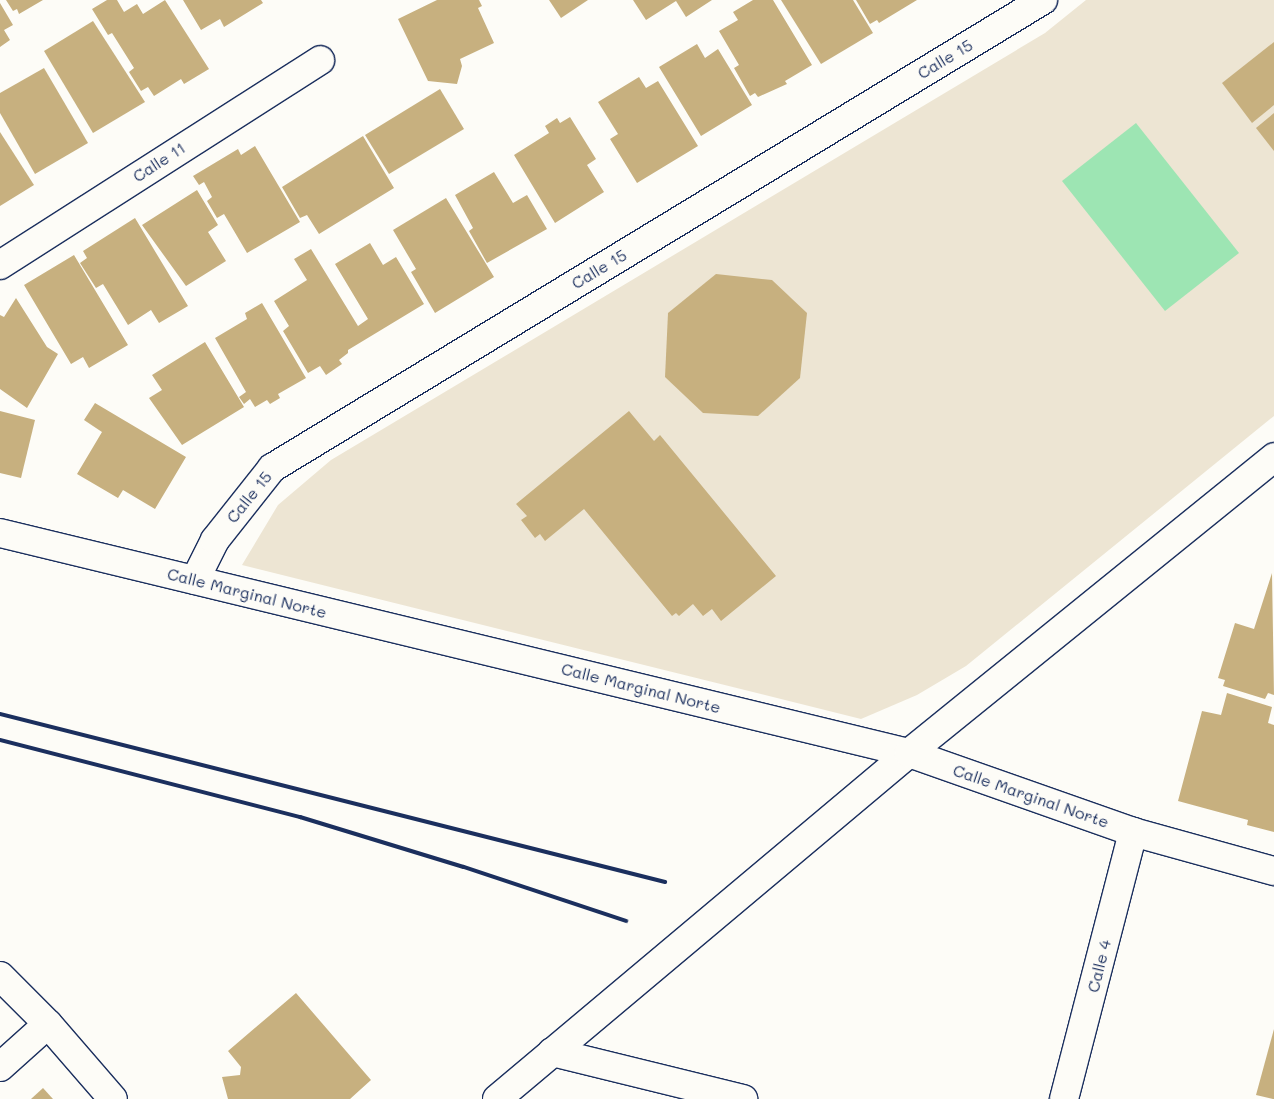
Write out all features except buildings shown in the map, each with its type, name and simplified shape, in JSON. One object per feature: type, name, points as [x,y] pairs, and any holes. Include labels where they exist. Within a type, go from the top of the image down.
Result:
[{"type":"street","name":"Calle 15","points":[[195,580],[214,540],[272,468],[1043,0]]},
{"type":"street","name":"Calle 11","points":[[0,266],[320,60]]},
{"type":"street","points":[[497,1099],[910,753],[1274,457]]},
{"type":"street","name":"Calle Marginal Norte","points":[[0,533],[910,753],[1133,832],[1274,871]]},
{"type":"street","name":"Calle 4","points":[[1064,1099],[1133,832]]},
{"type":"street","points":[[0,976],[48,1024],[113,1099]]},
{"type":"street","points":[[0,1067],[48,1024]]},
{"type":"street","points":[[552,1052],[743,1099]]},
{"type":"shaded area","points":[[1086,0],[1274,0],[1274,416],[966,666],[917,695],[861,719],[242,565],[278,505],[331,460],[1045,33]]},
{"type":"green space","points":[[1136,123],[1239,253],[1165,311],[1062,181]]},
{"type":"railway","points":[[0,714],[665,882]]},
{"type":"railway","points":[[0,740],[300,817],[464,867],[626,921]]}]
